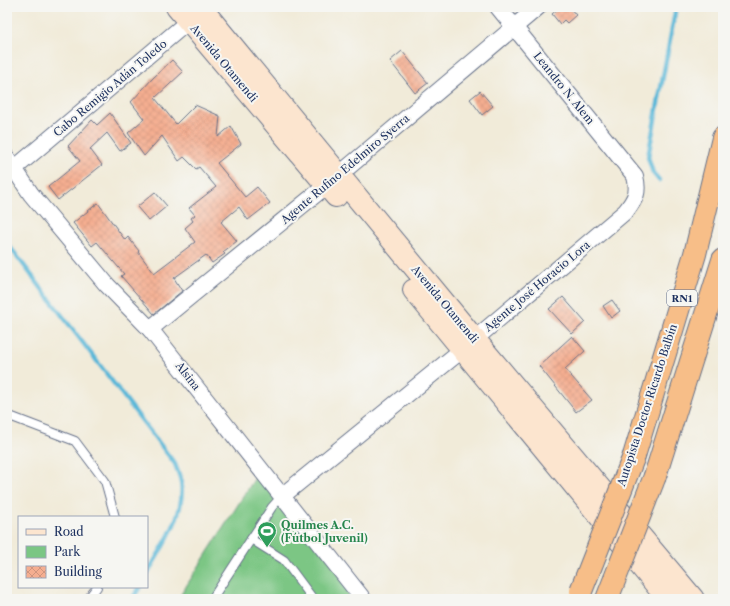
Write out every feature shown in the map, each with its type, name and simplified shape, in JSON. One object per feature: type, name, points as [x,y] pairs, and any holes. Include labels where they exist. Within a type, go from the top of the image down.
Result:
[{"type":"highway","name":"Autopista Doctor Ricardo Balbín","points":[[579,595],[634,456],[695,254],[723,138]]},
{"type":"highway","name":"RN1","points":[[607,599],[655,476],[723,260]]},
{"type":"main road","name":"Avenida Otamendi","points":[[195,10],[332,180],[468,344],[668,599]]},
{"type":"main road","name":"Avenida Otamendi","points":[[468,344],[693,599]]},
{"type":"street","name":"Leandro N. Alem","points":[[498,7],[630,169]]},
{"type":"street","name":"Agente Rufino Edelmiro Syerra","points":[[150,329],[332,180],[515,28],[538,7]]},
{"type":"street","name":"Cabo Remigio Adán Toledo","points":[[11,163],[195,10]]},
{"type":"street","name":"Alsina","points":[[11,163],[31,194],[107,285],[150,329],[363,599]]},
{"type":"street","name":"Agente José Horacio Lora","points":[[282,496],[468,344],[626,211],[635,200],[638,186],[635,176],[630,169]]},
{"type":"lane","points":[[7,415],[75,441],[105,481],[116,516]]},
{"type":"lane","points":[[212,599],[250,539],[272,507],[282,496]]},
{"type":"lane","points":[[250,539],[284,560],[314,599]]},
{"type":"lane","points":[[88,599],[96,588]]},
{"type":"green space","name":"Quilmes A.C. (Fútbol Juvenil)","points":[[260,470],[366,599],[178,599]]},
{"type":"building","points":[[560,7],[569,7],[576,15],[567,23],[564,20],[560,24],[552,14]]},
{"type":"building","points":[[402,51],[428,83],[415,93],[390,61]]},
{"type":"building","points":[[172,60],[183,72],[155,98],[176,124],[195,105],[220,116],[218,137],[231,126],[241,144],[217,163],[245,197],[257,187],[270,203],[248,220],[239,207],[221,222],[237,241],[223,252],[225,254],[212,263],[206,255],[174,278],[182,291],[154,314],[121,276],[124,274],[97,242],[92,246],[73,223],[98,203],[125,240],[128,237],[154,273],[195,242],[185,228],[193,221],[191,218],[195,215],[189,208],[216,187],[199,167],[196,169],[184,157],[179,161],[162,136],[144,156],[128,133],[144,119],[131,102]]},
{"type":"building","points":[[480,91],[493,106],[482,115],[470,99]]},
{"type":"building","points":[[110,113],[131,143],[120,151],[107,133],[90,149],[102,165],[58,200],[48,187],[80,161],[68,146],[92,120],[97,125]]},
{"type":"building","points":[[155,192],[167,206],[149,221],[137,207]]},
{"type":"building","points":[[563,297],[585,322],[572,334],[549,309]]},
{"type":"building","points":[[612,300],[620,311],[611,318],[603,306]]},
{"type":"building","points":[[572,336],[585,351],[565,369],[592,400],[576,412],[539,366]]},
{"type":"waterway","points":[[659,180],[653,173],[648,157],[676,7]]},
{"type":"waterway","points":[[7,243],[175,464],[181,482],[182,495],[180,507],[172,530],[148,572]]},
{"type":"waterway","points":[[132,599],[139,588]]},
{"type":"place","name":"Quilmes A.C. (Fútbol Juvenil)","points":[[267,548]]}]
